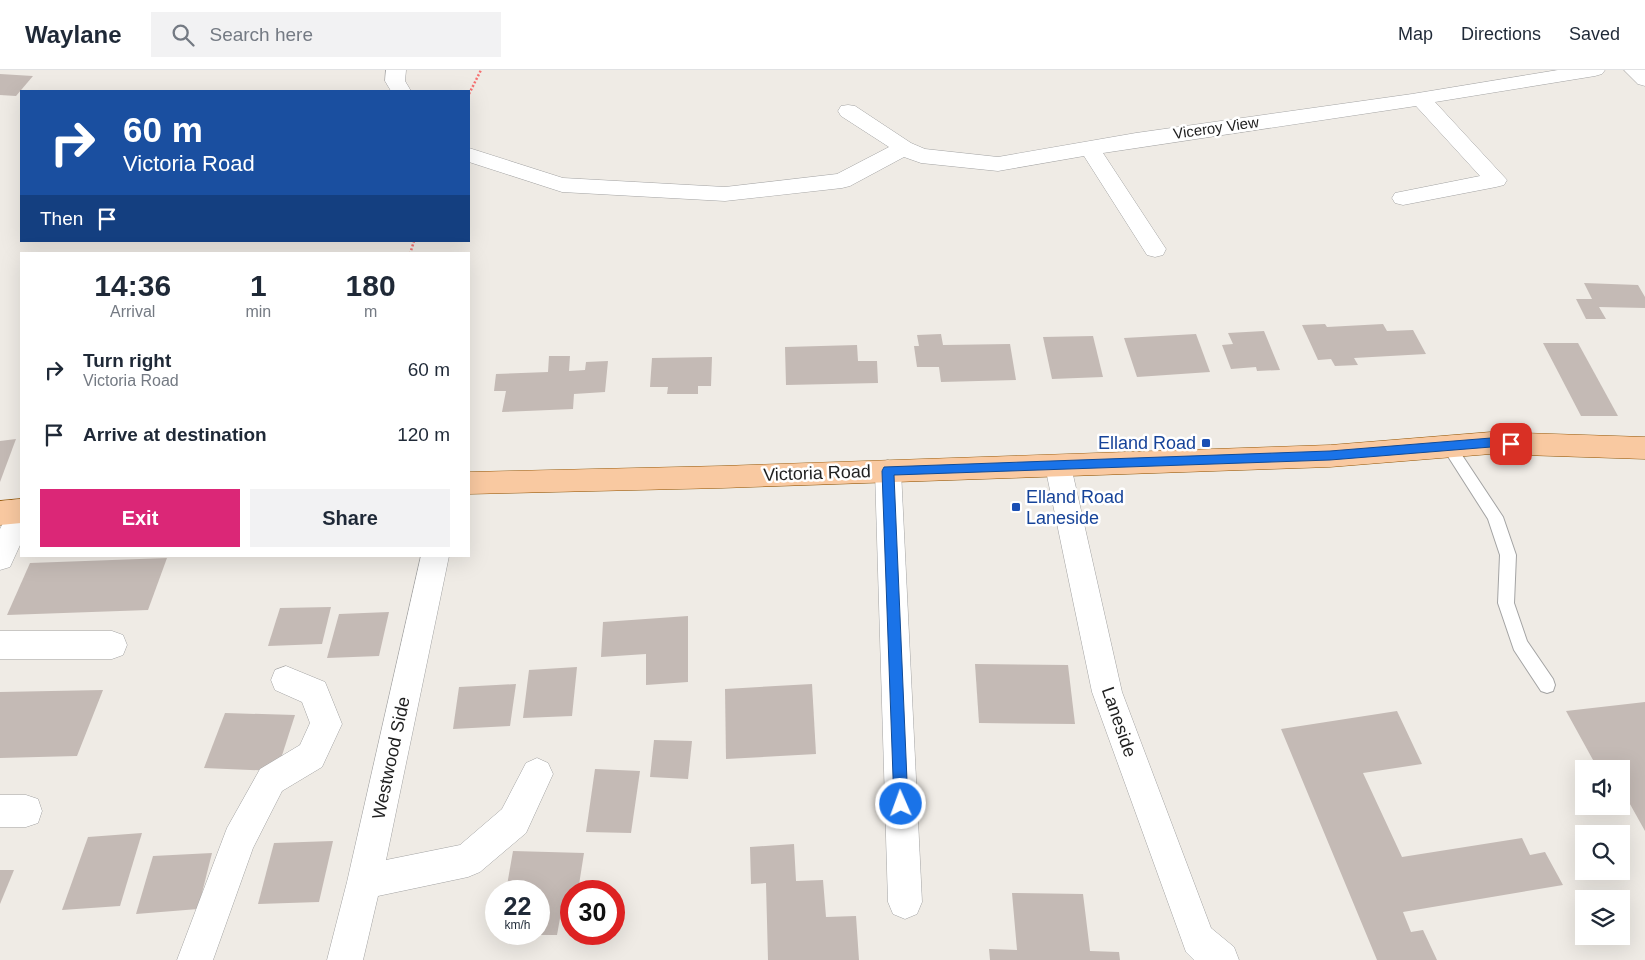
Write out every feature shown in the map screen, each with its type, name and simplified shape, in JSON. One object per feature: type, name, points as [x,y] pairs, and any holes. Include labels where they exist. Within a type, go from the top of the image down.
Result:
[{"type":"main road","name":"Victoria Road","points":[[470,483],[1330,456],[1491,443],[1645,448]]},
{"type":"main road","points":[[0,513],[20,513]]},
{"type":"street","points":[[396,70],[395,80],[400,90]]},
{"type":"street","name":"Viceroy View","points":[[848,111],[904,148],[921,156],[998,164],[1089,148],[1595,70]]},
{"type":"street","points":[[1634,70],[1645,80]]},
{"type":"street","points":[[1403,198],[1496,180],[1420,98]]},
{"type":"street","points":[[470,155],[562,185],[725,194],[842,181],[904,148]]},
{"type":"street","points":[[1089,148],[1155,250]]},
{"type":"street","name":"Laneside","points":[[1058,466],[1107,692],[1198,940],[1221,960]]},
{"type":"street","points":[[888,471],[905,902]]},
{"type":"street","points":[[0,558],[20,515]]},
{"type":"street","name":"Westwood Side","points":[[345,960],[364,882],[434,557]]},
{"type":"street","points":[[0,645],[112,645]]},
{"type":"street","points":[[194,960],[239,840],[271,780],[311,756],[326,724],[314,692],[286,680]]},
{"type":"street","points":[[364,882],[468,860],[514,821],[538,774]]},
{"type":"lane","points":[[1449,447],[1495,517],[1508,555],[1506,603],[1520,644],[1547,685]]},
{"type":"path","points":[[470,92],[481,70]]},
{"type":"building","points":[[0,74],[33,76],[16,96],[0,95]]},
{"type":"building","points":[[1584,283],[1638,285],[1645,297],[1645,308],[1599,307],[1606,319],[1586,319],[1576,299],[1592,299]]},
{"type":"building","points":[[1325,324],[1327,327],[1383,324],[1387,331],[1413,330],[1426,354],[1354,358],[1358,365],[1335,366],[1331,359],[1318,360],[1302,325]]},
{"type":"building","points":[[1264,331],[1280,370],[1257,371],[1256,367],[1231,369],[1222,345],[1233,344],[1228,333]]},
{"type":"building","points":[[941,334],[943,345],[1010,344],[1016,380],[941,382],[939,367],[917,367],[914,346],[919,346],[917,335]]},
{"type":"building","points":[[1196,334],[1210,372],[1137,377],[1124,338]]},
{"type":"building","points":[[1093,336],[1103,377],[1052,379],[1043,337]]},
{"type":"building","points":[[1543,343],[1578,343],[1618,416],[1581,416]]},
{"type":"building","points":[[857,345],[858,361],[877,361],[878,383],[786,385],[785,347]]},
{"type":"building","points":[[549,356],[570,356],[569,371],[585,370],[586,362],[608,361],[605,392],[574,394],[573,409],[502,412],[506,391],[494,391],[496,374],[548,372]]},
{"type":"building","points":[[712,357],[711,386],[698,386],[698,394],[667,394],[668,387],[650,387],[652,358]]},
{"type":"building","points":[[16,439],[0,482],[0,441]]},
{"type":"building","points":[[167,558],[148,610],[7,615],[30,563]]},
{"type":"building","points":[[331,607],[322,644],[268,646],[280,608]]},
{"type":"building","points":[[389,612],[379,656],[327,658],[339,614]]},
{"type":"building","points":[[688,616],[688,682],[646,685],[646,654],[601,657],[603,622]]},
{"type":"building","points":[[975,664],[1068,665],[1075,724],[979,723]]},
{"type":"building","points":[[577,667],[572,716],[523,718],[529,670]]},
{"type":"building","points":[[516,684],[510,726],[453,729],[459,687]]},
{"type":"building","points":[[812,684],[816,754],[726,759],[725,689]]},
{"type":"building","points":[[103,690],[77,756],[0,758],[0,692]]},
{"type":"building","points":[[1645,702],[1645,831],[1630,804],[1630,760],[1593,760],[1566,711]]},
{"type":"building","points":[[1397,711],[1422,764],[1363,773],[1402,857],[1522,838],[1530,855],[1545,852],[1563,885],[1403,912],[1411,932],[1423,930],[1437,960],[1377,960],[1281,729]]},
{"type":"building","points":[[225,713],[295,715],[277,771],[204,768]]},
{"type":"building","points":[[654,740],[692,741],[688,779],[650,777]]},
{"type":"building","points":[[595,769],[640,771],[631,833],[586,832]]},
{"type":"building","points":[[142,833],[120,906],[62,910],[88,837]]},
{"type":"building","points":[[333,841],[319,902],[258,904],[274,843]]},
{"type":"building","points":[[794,844],[796,881],[823,880],[826,917],[856,916],[859,960],[768,960],[766,883],[751,884],[750,847]]},
{"type":"building","points":[[513,851],[584,853],[580,880],[560,880],[560,918],[557,935],[550,935],[550,880],[508,880]]},
{"type":"building","points":[[212,853],[198,909],[136,914],[153,856]]},
{"type":"building","points":[[0,870],[14,870],[0,904]]},
{"type":"building","points":[[1012,893],[1083,894],[1090,951],[1119,952],[1120,960],[990,960],[989,949],[1017,950]]},
{"type":"place","name":"Elland Road","points":[[1206,443]]},
{"type":"place","name":"Elland Road Laneside","points":[[1016,507]]},
{"type":"route","points":[[901,804],[888,471],[1330,456],[1491,443],[1511,444]]}]
